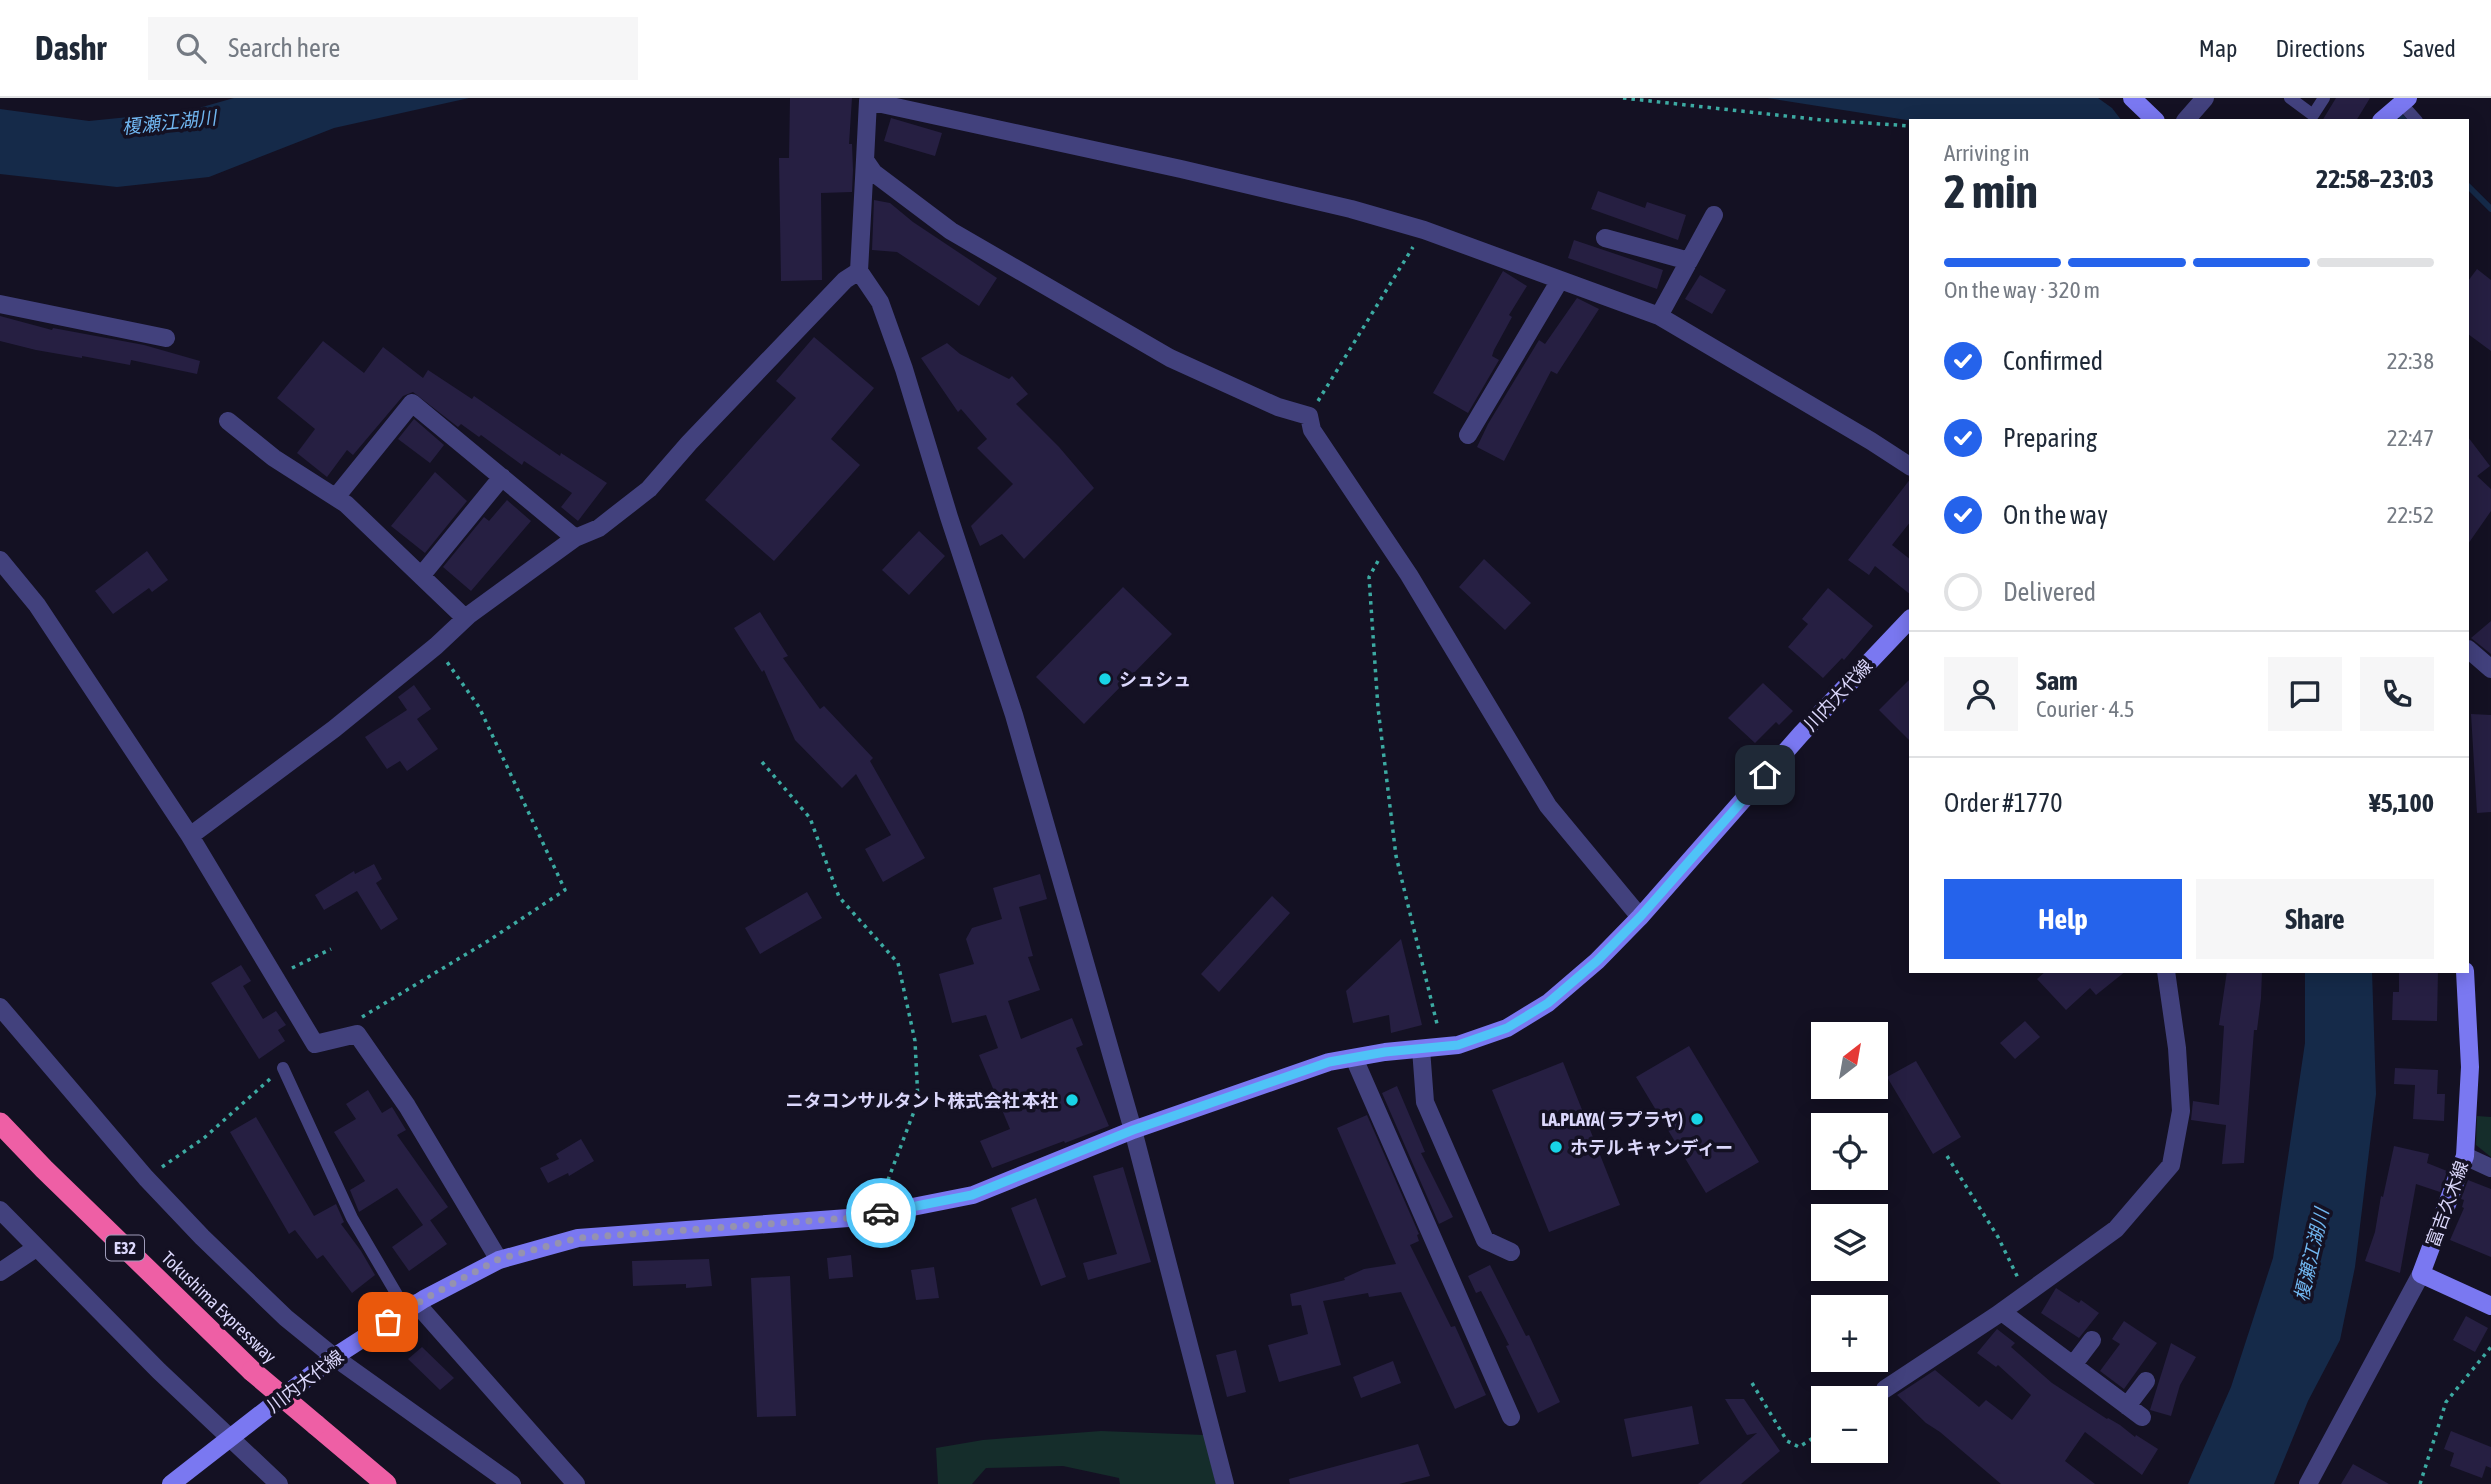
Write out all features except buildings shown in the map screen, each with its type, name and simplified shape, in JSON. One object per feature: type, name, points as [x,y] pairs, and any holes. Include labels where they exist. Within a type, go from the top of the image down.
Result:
[{"type":"highway","name":"Tokushima Expressway","points":[[0,1123],[252,1371],[386,1484]]},
{"type":"main road","points":[[2132,98],[2154,119]]},
{"type":"main road","points":[[2383,119],[2400,100]]},
{"type":"main road","name":"川内大代線","points":[[171,1484],[334,1357],[411,1307],[499,1259],[578,1238],[874,1214],[972,1195],[1133,1130],[1304,1070],[1354,1058],[1458,1045],[1507,1028],[1548,1003],[1597,961],[1640,917],[1801,734],[1909,620]]},
{"type":"main road","name":"富吉久木線","points":[[2421,1274],[2465,1156],[2470,1067],[2465,973]]},
{"type":"main road","points":[[2421,1274],[2491,1306]]},
{"type":"street","points":[[2187,119],[2205,98]]},
{"type":"street","points":[[1225,1484],[1133,1130],[1014,715],[904,369],[880,302],[859,271],[869,101],[1181,169],[1350,209],[1424,230],[1659,316],[1909,466]]},
{"type":"street","points":[[865,160],[874,173],[951,231],[1036,282],[1129,332],[1170,358],[1278,407],[1308,416],[1312,430],[1409,575],[1548,806],[1640,917]]},
{"type":"street","points":[[1659,316],[1714,215]]},
{"type":"street","points":[[1605,238],[1689,261]]},
{"type":"street","points":[[190,836],[334,729],[436,646],[465,618],[575,538],[599,528],[649,489],[689,443],[839,287],[859,271]]},
{"type":"street","points":[[1468,435],[1560,280]]},
{"type":"street","points":[[0,304],[166,338]]},
{"type":"street","points":[[336,497],[412,403],[575,538]]},
{"type":"street","points":[[228,421],[274,458],[346,504],[465,618]]},
{"type":"street","points":[[421,576],[502,477]]},
{"type":"street","points":[[0,560],[37,604],[190,836],[315,1044],[357,1034],[407,1106],[499,1259]]},
{"type":"street","points":[[2469,650],[2491,669]]},
{"type":"street","points":[[1888,1387],[2001,1312],[2116,1229],[2171,1165],[2180,1111],[2177,1048],[2166,973]]},
{"type":"street","points":[[0,1007],[146,1178],[202,1237],[286,1318],[334,1357],[512,1484]]},
{"type":"street","points":[[1421,1049],[1425,1102],[1485,1240],[1511,1252]]},
{"type":"street","points":[[1354,1058],[1511,1417]]},
{"type":"street","points":[[2465,1156],[2491,1168]]},
{"type":"street","points":[[0,1210],[229,1439],[279,1484]]},
{"type":"street","points":[[0,1272],[36,1248]]},
{"type":"street","points":[[2308,1484],[2421,1274]]},
{"type":"street","points":[[411,1307],[576,1484]]},
{"type":"street","points":[[2001,1312],[2142,1418]]},
{"type":"street","points":[[2073,1365],[2092,1340]]},
{"type":"street","points":[[2127,1406],[2146,1381]]},
{"type":"lane","points":[[2290,98],[2311,118],[2324,98]]},
{"type":"lane","points":[[2400,100],[2415,119]]},
{"type":"lane","points":[[283,1068],[352,1218],[411,1307]]},
{"type":"path","points":[[1623,98],[1822,120],[1909,126]]},
{"type":"path","points":[[1308,416],[1424,230]]},
{"type":"path","points":[[1387,544],[1369,577],[1378,708],[1396,856],[1443,1047]]},
{"type":"path","points":[[357,1034],[361,1018],[488,941],[565,890],[479,707],[436,646]]},
{"type":"path","points":[[762,762],[810,818],[839,897],[898,963],[915,1041],[918,1101],[874,1214]]},
{"type":"path","points":[[275,977],[331,949]]},
{"type":"path","points":[[146,1178],[204,1138],[283,1068]]},
{"type":"path","points":[[1947,1156],[1998,1237],[2025,1294]]},
{"type":"path","points":[[2420,1484],[2446,1402],[2491,1347]]},
{"type":"path","points":[[1752,1383],[1787,1441],[1799,1447],[1811,1439]]},
{"type":"green space","points":[[2477,1116],[2491,1117],[2491,1157],[2476,1145]]},
{"type":"green space","points":[[1101,1431],[1204,1435],[1216,1484],[1120,1484],[1119,1478],[1063,1466],[986,1468],[972,1484],[938,1484],[936,1448],[983,1440]]},
{"type":"water","name":"榎瀬江湖川","points":[[234,98],[469,98],[334,128],[209,177],[117,187],[0,174],[0,109],[89,121],[188,111]]},
{"type":"water","points":[[1767,98],[2098,98],[2112,108],[2120,119],[1909,119]]},
{"type":"water","name":"榎瀬江湖川","points":[[2305,973],[2372,973],[2376,1094],[2355,1267],[2340,1340],[2308,1401],[2274,1484],[2188,1484],[2231,1387],[2273,1258],[2305,1043]]},
{"type":"waterway","points":[[2469,187],[2491,209]]},
{"type":"way so far","points":[[388,1322],[424,1299],[499,1259],[578,1238],[862,1217],[881,1213]]},
{"type":"place","name":"シュシュ","points":[[1105,679]]},
{"type":"place","name":"ニタコンサルタント株式会社 本社","points":[[1072,1100]]},
{"type":"place","name":"LA.PLAYA( ラプラヤ)","points":[[1697,1119]]},
{"type":"place","name":"ホテル キャンディー","points":[[1556,1147]]},
{"type":"route","points":[[881,1213],[972,1195],[1133,1130],[1329,1062],[1385,1052],[1458,1045],[1507,1028],[1548,1003],[1597,961],[1640,917],[1765,775]]}]
